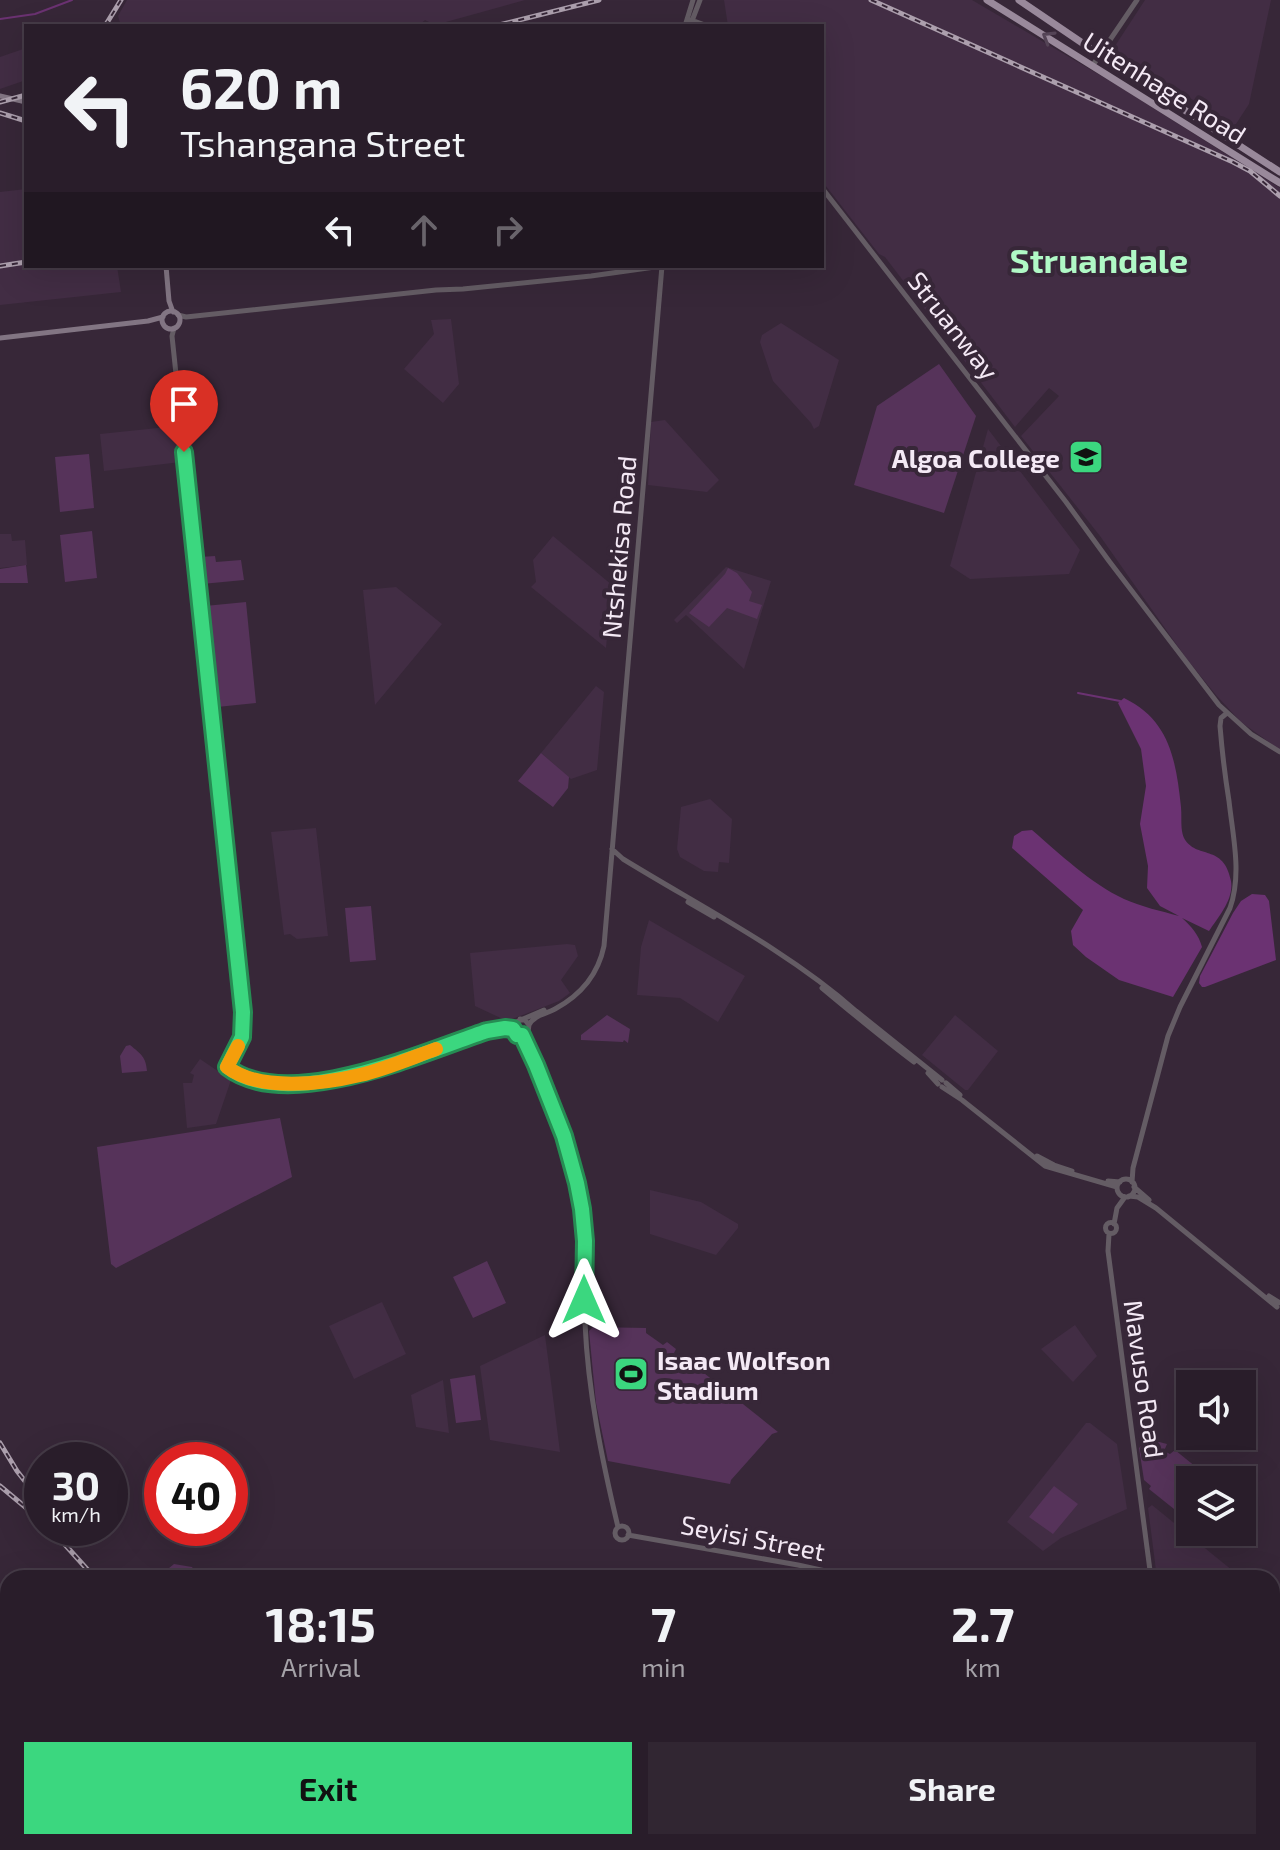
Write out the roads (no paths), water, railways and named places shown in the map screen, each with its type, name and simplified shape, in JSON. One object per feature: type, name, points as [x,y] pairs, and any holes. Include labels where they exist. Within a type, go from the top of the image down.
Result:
[{"type":"main road","name":"Uitenhage Road","points":[[987,0],[1280,183]]},
{"type":"main road","name":"Uitenhage Road","points":[[1019,0],[1280,172]]},
{"type":"main road","points":[[1108,44],[1114,64]]},
{"type":"main road","points":[[0,96],[24,102]]},
{"type":"main road","points":[[166,268],[167,322]]},
{"type":"main road","points":[[0,338],[152,321],[178,325],[169,301]]},
{"type":"main road","points":[[167,322],[177,316]]},
{"type":"street","points":[[688,23],[693,0]]},
{"type":"street","points":[[688,23],[700,0]]},
{"type":"street","points":[[1093,65],[1137,0]]},
{"type":"street","name":"Struanway","points":[[824,191],[1227,713],[1251,734],[1280,752]]},
{"type":"street","points":[[177,316],[647,268]]},
{"type":"street","name":"Ntshekisa Road","points":[[560,1006],[586,984],[600,962],[606,932],[662,268]]},
{"type":"street","points":[[167,322],[172,336],[243,1012],[242,1037],[227,1067],[247,1078],[269,1083],[290,1084],[343,1078],[371,1072],[498,1026],[516,1024],[560,1006]]},
{"type":"street","points":[[1133,1185],[1133,1168],[1168,1036],[1230,908],[1236,886],[1235,848],[1220,726],[1221,718],[1227,713]]},
{"type":"street","points":[[612,848],[623,859],[778,955],[819,985],[1045,1166],[1133,1185],[1279,1306]]},
{"type":"street","points":[[611,857],[778,955],[840,1001]]},
{"type":"street","points":[[610,868],[622,862]]},
{"type":"street","points":[[524,1034],[532,1019],[560,1006]]},
{"type":"street","points":[[516,1024],[525,1020],[529,1025]]},
{"type":"street","points":[[516,1024],[517,1035],[524,1034]]},
{"type":"street","points":[[524,1034],[564,1136],[580,1195],[585,1241],[587,1360],[612,1496],[620,1526],[628,1533],[624,1540],[617,1539],[614,1533],[620,1526]]},
{"type":"street","points":[[1120,1183],[1133,1168]]},
{"type":"street","points":[[1120,1183],[1125,1196],[1138,1197],[1156,1208],[1279,1306]]},
{"type":"street","name":"Mavuso Road","points":[[1133,1185],[1134,1192],[1125,1196],[1115,1207],[1112,1224],[1116,1230],[1109,1234],[1108,1251],[1150,1570]]},
{"type":"street","name":"Seyisi Street","points":[[628,1533],[820,1570]]},
{"type":"waterway","points":[[0,19],[35,14],[72,0]]},
{"type":"waterway","points":[[1078,693],[1120,701]]},
{"type":"railway","points":[[106,24],[121,0]]},
{"type":"railway","points":[[503,24],[599,0]]},
{"type":"railway","points":[[871,0],[1233,162],[1250,171],[1280,196]]},
{"type":"railway","points":[[0,102],[24,96]]},
{"type":"railway","points":[[0,113],[24,120]]},
{"type":"railway","points":[[0,266],[24,262]]},
{"type":"railway","points":[[0,1443],[24,1480]]},
{"type":"railway","points":[[0,1486],[24,1506]]},
{"type":"railway","points":[[66,1546],[88,1570]]},
{"type":"place","name":"Algoa College","points":[[1086,457]]},
{"type":"place","name":"Isaac Wolfson Stadium","points":[[631,1374]]},
{"type":"district","name":"Struandale","points":[[1099,259]]}]
